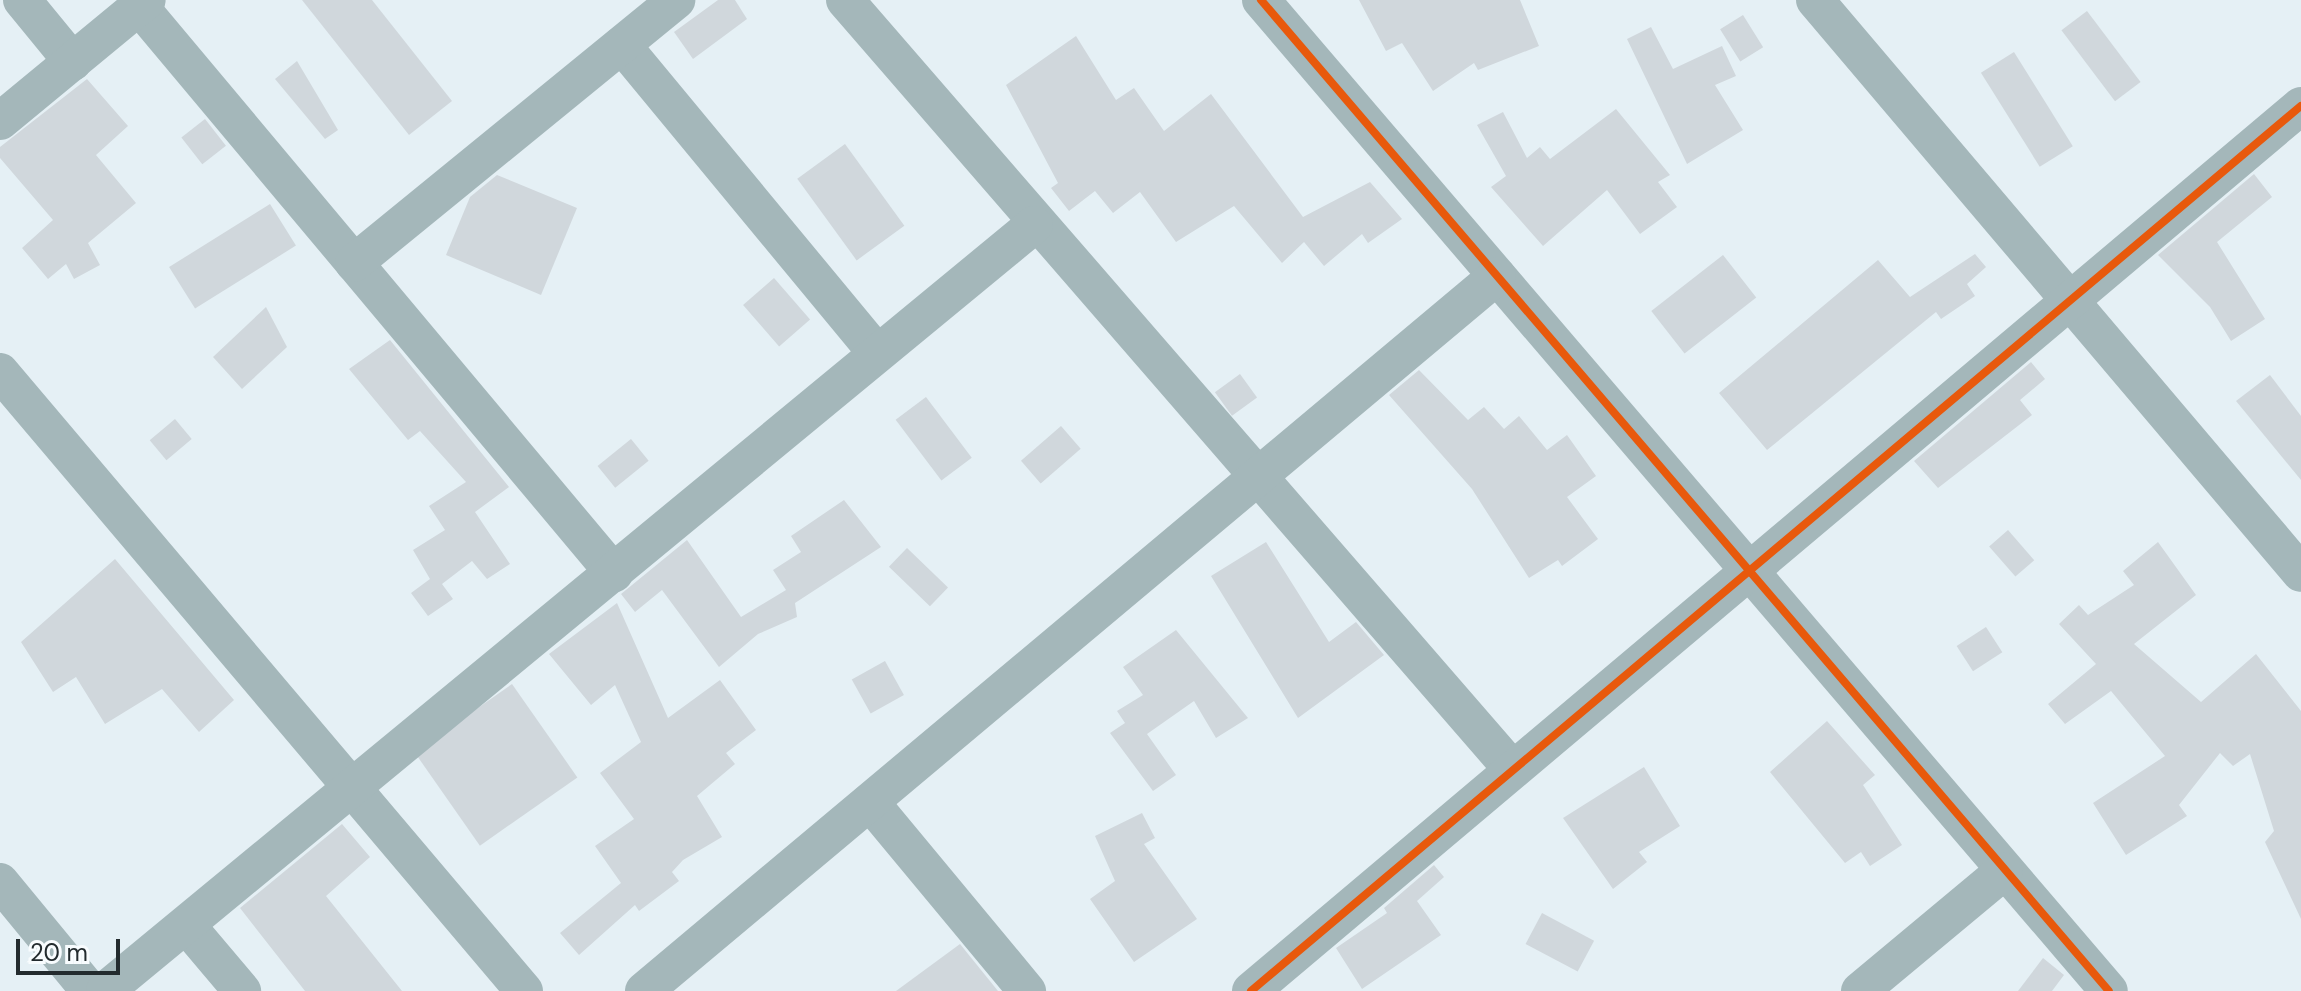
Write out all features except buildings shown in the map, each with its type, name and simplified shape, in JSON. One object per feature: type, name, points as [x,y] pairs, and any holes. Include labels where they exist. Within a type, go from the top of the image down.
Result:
[{"type":"street","points":[[22,0],[73,62]]},
{"type":"street","points":[[354,263],[676,0]]},
{"type":"street","points":[[845,0],[1034,225],[1259,477],[1512,769]]},
{"type":"street","points":[[1815,0],[2301,573]]},
{"type":"street","points":[[0,121],[143,3],[354,263],[614,573]]},
{"type":"street","points":[[1277,5],[1497,276],[1745,571],[2109,991]]},
{"type":"street","points":[[622,45],[877,353]]},
{"type":"street","points":[[1251,991],[1745,571],[2071,299],[2298,115]]},
{"type":"street","points":[[105,991],[188,927],[1034,225]]},
{"type":"street","points":[[644,991],[1497,276]]},
{"type":"street","points":[[0,372],[524,991]]},
{"type":"street","points":[[870,802],[1027,991]]},
{"type":"street","points":[[1860,991],[2004,871]]},
{"type":"street","points":[[0,882],[90,991]]},
{"type":"street","points":[[188,927],[242,991]]},
{"type":"cycle path","points":[[1261,0],[2109,991]]},
{"type":"cycle path","points":[[1251,991],[2301,106]]}]
